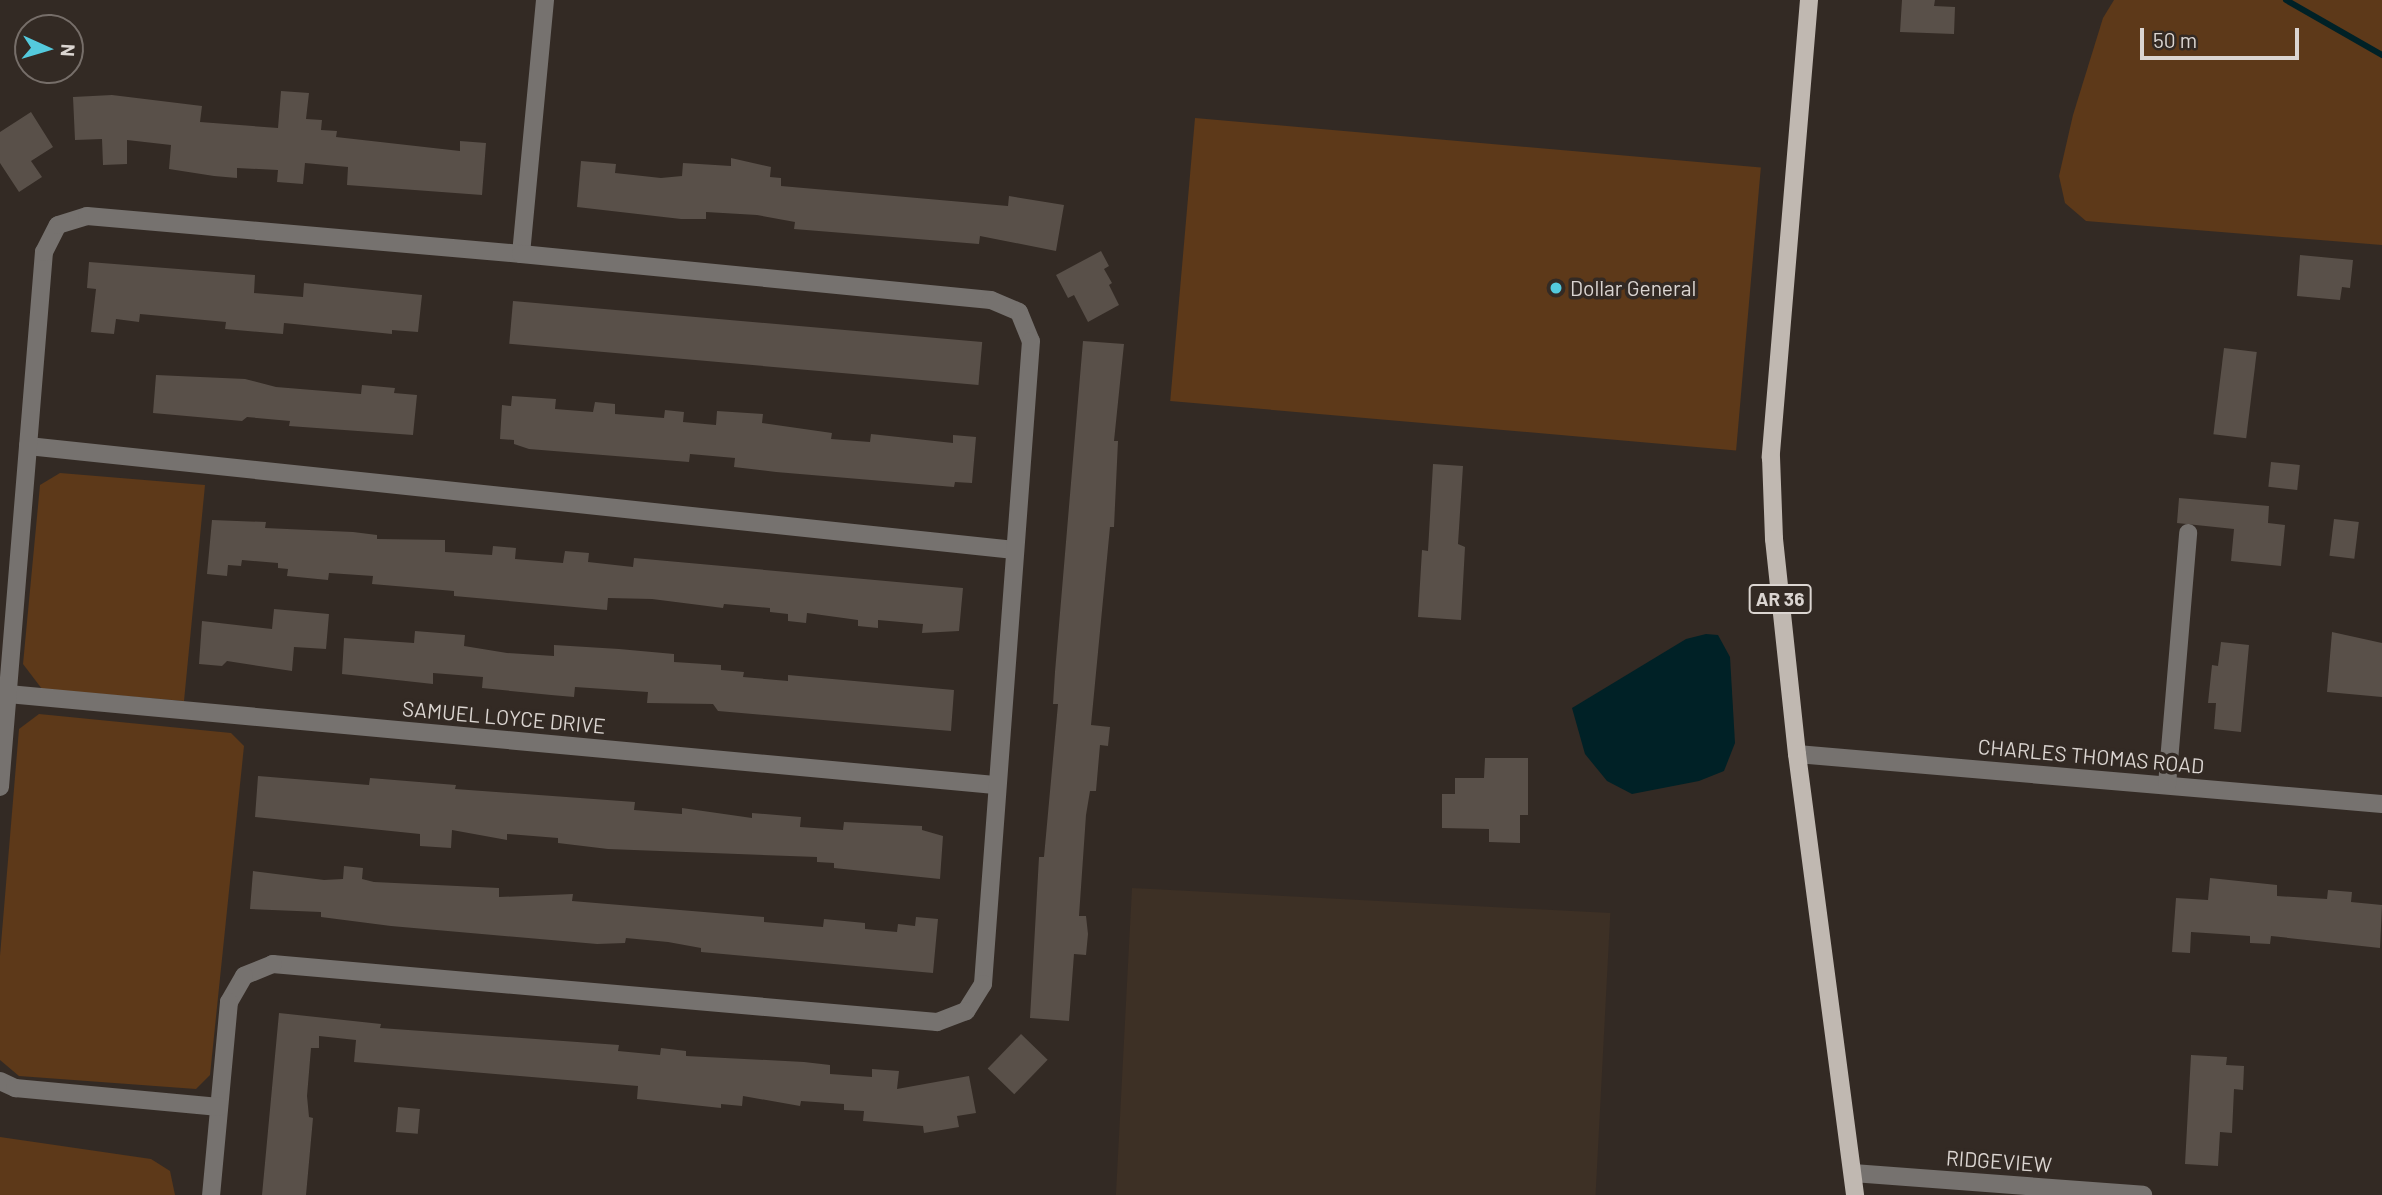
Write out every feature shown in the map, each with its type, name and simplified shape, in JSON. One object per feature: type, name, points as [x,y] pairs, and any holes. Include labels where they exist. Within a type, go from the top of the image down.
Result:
[{"type":"main road","name":"AR 36","points":[[1809,0],[1771,457],[1774,539],[1797,754],[1855,1195]]},
{"type":"street","points":[[521,254],[545,0]]},
{"type":"street","points":[[0,786],[44,252],[58,225],[87,216],[521,254],[991,300],[1019,312],[1031,341],[995,785],[983,984],[966,1011],[937,1022],[273,964],[244,976],[229,1002],[211,1195]]},
{"type":"street","points":[[28,446],[1015,550]]},
{"type":"street","points":[[2167,785],[2188,533]]},
{"type":"street","name":"SAMUEL LOYCE DRIVE","points":[[8,694],[995,785]]},
{"type":"street","name":"CHARLES THOMAS ROAD","points":[[1797,754],[2382,804]]},
{"type":"street","points":[[0,1081],[15,1088],[219,1107]]},
{"type":"street","name":"RIDGEVIEW","points":[[1853,1173],[2143,1195]]},
{"type":"shaded area","points":[[2114,0],[2382,0],[2382,245],[2086,221],[2065,203],[2059,176],[2073,115],[2103,18]]},
{"type":"shaded area","points":[[1195,118],[1761,168],[1736,450],[1170,401]]},
{"type":"shaded area","points":[[60,473],[205,485],[184,701],[42,689],[23,664],[40,485]]},
{"type":"shaded area","points":[[39,714],[231,733],[244,746],[210,1075],[196,1089],[19,1076],[0,1060],[0,956],[19,729]]},
{"type":"shaded area","points":[[1132,888],[1610,913],[1596,1195],[1116,1195]]},
{"type":"shaded area","points":[[0,1137],[151,1159],[170,1171],[175,1195],[0,1195]]},
{"type":"water","points":[[1706,634],[1718,635],[1730,657],[1735,743],[1724,771],[1699,781],[1632,794],[1607,781],[1585,754],[1572,708],[1686,639]]},
{"type":"building","points":[[1902,0],[1935,0],[1934,6],[1955,7],[1954,34],[1900,32]]},
{"type":"building","points":[[281,91],[309,93],[306,119],[322,120],[321,130],[337,131],[336,137],[460,151],[460,141],[486,143],[482,195],[347,185],[348,167],[305,163],[303,184],[277,182],[278,170],[237,168],[237,178],[214,176],[169,169],[171,145],[127,140],[127,164],[103,165],[102,139],[75,140],[73,97],[112,95],[202,106],[200,122],[278,128]]},
{"type":"building","points":[[31,112],[53,147],[31,161],[42,177],[19,192],[0,163],[0,132]]},
{"type":"building","points":[[731,158],[771,167],[770,177],[781,178],[781,186],[1008,206],[1009,196],[1064,205],[1056,251],[980,236],[979,244],[794,229],[795,222],[757,215],[706,212],[706,219],[681,219],[577,207],[581,161],[616,164],[615,173],[661,178],[682,176],[683,163],[731,166]]},
{"type":"building","points":[[1101,251],[1109,266],[1104,269],[1112,283],[1109,285],[1119,305],[1088,322],[1074,295],[1068,298],[1056,275]]},
{"type":"building","points":[[2300,255],[2353,260],[2350,288],[2342,287],[2340,300],[2297,296]]},
{"type":"building","points":[[89,262],[255,275],[254,293],[303,297],[304,283],[422,295],[418,332],[392,330],[392,334],[284,323],[283,334],[225,329],[226,322],[140,314],[139,322],[116,319],[114,334],[91,332],[96,289],[87,288]]},
{"type":"building","points":[[513,301],[982,342],[978,385],[509,344]]},
{"type":"building","points":[[1083,341],[1124,344],[1114,441],[1118,441],[1114,527],[1110,527],[1091,725],[1110,727],[1108,746],[1100,745],[1096,791],[1090,791],[1086,815],[1079,916],[1086,916],[1088,934],[1086,955],[1074,954],[1069,1021],[1030,1018],[1039,857],[1044,857],[1058,704],[1053,704],[1055,672]]},
{"type":"building","points":[[2224,348],[2257,352],[2246,438],[2213,434]]},
{"type":"building","points":[[156,375],[245,379],[276,387],[361,394],[362,385],[395,388],[394,393],[417,395],[413,435],[289,426],[290,421],[247,417],[242,421],[153,413]]},
{"type":"building","points":[[512,396],[556,399],[555,409],[593,412],[595,402],[615,404],[615,414],[664,418],[665,410],[684,412],[683,422],[716,425],[717,411],[763,414],[762,423],[832,433],[831,439],[870,442],[871,434],[953,443],[953,435],[976,437],[972,483],[955,482],[954,487],[776,472],[734,467],[735,458],[690,454],[689,462],[529,449],[514,444],[514,440],[500,439],[502,405],[511,406]]},
{"type":"building","points":[[2271,462],[2300,465],[2297,490],[2268,487]]},
{"type":"building","points":[[1433,464],[1463,466],[1458,544],[1465,547],[1461,620],[1418,617],[1422,550],[1428,551]]},
{"type":"building","points":[[2179,498],[2269,506],[2268,523],[2285,525],[2281,566],[2231,561],[2234,529],[2177,523]]},
{"type":"building","points":[[2334,519],[2359,522],[2354,559],[2329,556]]},
{"type":"building","points":[[212,520],[266,522],[265,528],[353,532],[377,535],[377,539],[445,540],[445,552],[492,555],[493,546],[516,548],[515,559],[563,563],[565,551],[589,553],[588,562],[633,567],[634,558],[963,588],[959,631],[922,633],[923,624],[878,620],[878,628],[858,626],[858,620],[807,613],[806,623],[788,621],[788,614],[770,612],[770,608],[724,604],[723,608],[652,599],[608,598],[607,610],[454,596],[454,591],[372,584],[373,576],[329,573],[328,580],[287,576],[288,569],[278,568],[278,563],[242,560],[241,566],[228,565],[227,576],[207,574]]},
{"type":"building","points":[[274,609],[329,614],[326,649],[294,647],[292,671],[227,661],[222,666],[199,664],[202,621],[272,629]]},
{"type":"building","points":[[415,631],[465,635],[464,646],[507,653],[554,656],[554,645],[619,649],[674,654],[674,662],[721,665],[721,670],[744,672],[743,677],[788,681],[788,675],[954,690],[951,731],[718,711],[713,704],[647,703],[648,692],[575,687],[574,697],[482,688],[483,677],[433,673],[433,684],[342,674],[344,638],[414,643]]},
{"type":"building","points":[[2332,632],[2382,643],[2382,697],[2327,692]]},
{"type":"building","points":[[2221,642],[2249,645],[2241,732],[2214,729],[2216,703],[2208,703],[2212,665],[2218,666]]},
{"type":"building","points":[[1485,758],[1528,758],[1528,815],[1520,815],[1520,843],[1489,842],[1489,829],[1442,828],[1442,794],[1455,794],[1455,778],[1484,778]]},
{"type":"building","points":[[258,776],[369,785],[370,778],[456,785],[455,789],[635,802],[634,810],[682,814],[682,808],[752,818],[752,813],[801,817],[800,827],[843,830],[844,822],[922,826],[922,830],[943,836],[940,879],[834,868],[834,863],[817,862],[817,857],[608,849],[558,843],[558,838],[507,834],[507,840],[452,830],[451,848],[420,846],[420,834],[255,817]]},
{"type":"building","points":[[344,866],[363,868],[362,879],[374,882],[499,888],[499,897],[573,894],[572,901],[764,917],[764,922],[823,927],[824,919],[865,923],[865,929],[897,932],[898,924],[915,926],[916,917],[938,919],[933,973],[701,952],[701,948],[626,938],[625,943],[597,944],[391,926],[321,917],[321,912],[250,909],[253,871],[324,880],[343,879]]},
{"type":"building","points":[[2210,878],[2277,885],[2277,896],[2327,899],[2328,890],[2352,892],[2351,902],[2382,905],[2380,948],[2271,936],[2270,944],[2250,943],[2250,936],[2191,932],[2190,953],[2172,952],[2176,898],[2208,900]]},
{"type":"building","points":[[279,1013],[381,1024],[380,1028],[619,1045],[618,1051],[660,1055],[661,1048],[686,1051],[686,1056],[804,1062],[830,1065],[830,1074],[872,1077],[872,1069],[899,1071],[897,1089],[969,1076],[976,1113],[957,1116],[959,1127],[924,1133],[923,1126],[863,1121],[864,1111],[844,1110],[844,1104],[801,1101],[800,1106],[743,1096],[742,1106],[721,1104],[721,1108],[637,1099],[638,1086],[354,1062],[356,1040],[319,1036],[319,1048],[311,1048],[307,1096],[309,1117],[313,1118],[306,1195],[262,1195]]},
{"type":"building","points":[[1021,1034],[1048,1060],[1014,1094],[988,1069]]},
{"type":"building","points":[[2191,1055],[2227,1057],[2226,1065],[2244,1066],[2243,1090],[2234,1089],[2232,1133],[2220,1132],[2218,1166],[2185,1164]]},
{"type":"building","points":[[398,1107],[420,1109],[418,1134],[396,1132]]},
{"type":"waterway","points":[[2286,0],[2382,55]]},
{"type":"place","name":"Dollar General","points":[[1556,288]]}]
